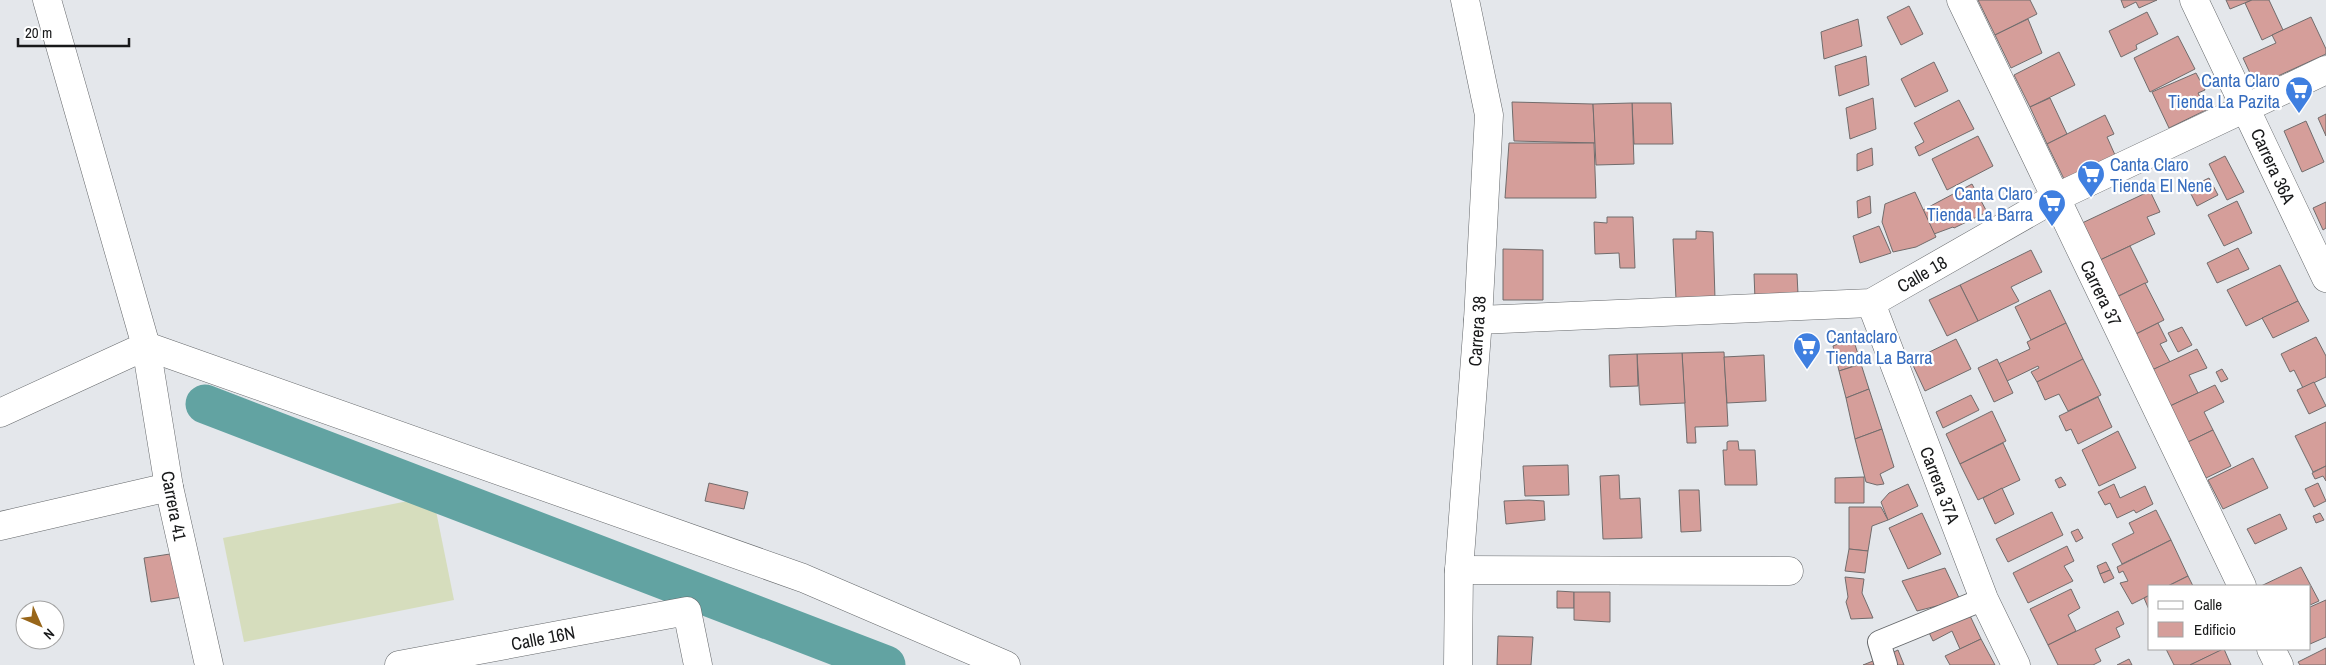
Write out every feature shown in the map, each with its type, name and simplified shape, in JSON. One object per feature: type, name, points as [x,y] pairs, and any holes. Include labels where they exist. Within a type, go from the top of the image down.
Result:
[{"type":"street","name":"Carrera 41","points":[[47,0],[146,346],[169,488],[208,665]]},
{"type":"street","name":"Carrera 38","points":[[1458,665],[1459,570],[1478,320],[1489,115],[1465,0]]},
{"type":"street","name":"Carrera 37","points":[[1961,0],[2242,585]]},
{"type":"street","name":"Carrera 36A","points":[[2194,0],[2326,278]]},
{"type":"street","name":"Calle 18","points":[[1478,320],[1871,303],[2055,198],[2326,70]]},
{"type":"street","name":"Carrera 37A","points":[[1871,303],[1984,599],[2016,665]]},
{"type":"street","points":[[0,413],[146,346],[803,578],[1006,665]]},
{"type":"street","points":[[0,526],[169,488]]},
{"type":"street","points":[[1459,570],[1789,571]]},
{"type":"street","points":[[1886,665],[1879,642],[1984,599]]},
{"type":"street","name":"Calle 16N","points":[[399,665],[687,611],[698,665]]},
{"type":"street","points":[[2272,650],[2279,665]]},
{"type":"green space","points":[[433,496],[454,600],[244,642],[223,538]]},
{"type":"building","points":[[1978,0],[2030,0],[2037,14],[1995,35]]},
{"type":"building","points":[[2121,0],[2157,0],[2139,8],[2136,2],[2124,8]]},
{"type":"building","points":[[2226,0],[2252,0],[2230,9]]},
{"type":"building","points":[[2252,0],[2269,0],[2283,30],[2262,40],[2245,3]]},
{"type":"building","points":[[1909,6],[1923,34],[1901,45],[1887,17]]},
{"type":"building","points":[[2147,12],[2158,34],[2136,45],[2137,49],[2121,57],[2109,31]]},
{"type":"building","points":[[2311,17],[2326,49],[2326,54],[2256,86],[2243,58],[2276,43],[2272,35]]},
{"type":"building","points":[[1858,19],[1862,46],[1824,59],[1821,32]]},
{"type":"building","points":[[2028,19],[2042,53],[2011,68],[1995,35]]},
{"type":"building","points":[[2178,36],[2195,69],[2150,92],[2134,58]]},
{"type":"building","points":[[2059,52],[2075,85],[2030,107],[2014,75]]},
{"type":"building","points":[[1866,56],[1869,85],[1839,96],[1835,66]]},
{"type":"building","points":[[1934,62],[1948,91],[1915,107],[1901,79]]},
{"type":"building","points":[[2196,73],[2205,90],[2198,93],[2206,110],[2169,128],[2152,92]]},
{"type":"building","points":[[1873,98],[1876,129],[1850,139],[1846,108]]},
{"type":"building","points":[[2050,98],[2067,134],[2047,144],[2030,107]]},
{"type":"building","points":[[1959,100],[1974,129],[1919,156],[1915,147],[1924,142],[1914,123]]},
{"type":"building","points":[[1512,102],[1593,104],[1595,143],[1514,141]]},
{"type":"building","points":[[1632,103],[1671,103],[1673,144],[1634,144]]},
{"type":"building","points":[[1632,103],[1634,164],[1596,165],[1593,104]]},
{"type":"building","points":[[2326,114],[2326,136],[2318,118]]},
{"type":"building","points":[[2105,115],[2114,134],[2107,137],[2115,155],[2064,179],[2047,144]]},
{"type":"building","points":[[2306,121],[2324,162],[2302,172],[2284,131]]},
{"type":"building","points":[[1978,136],[1993,166],[1947,190],[1932,159]]},
{"type":"building","points":[[1509,143],[1594,143],[1596,198],[1505,198]]},
{"type":"building","points":[[1872,148],[1873,165],[1857,171],[1857,154]]},
{"type":"building","points":[[2225,156],[2244,192],[2227,200],[2209,164]]},
{"type":"building","points":[[2209,178],[2218,195],[2197,206],[2188,188]]},
{"type":"building","points":[[1972,184],[1987,212],[1954,228],[1934,234],[1923,210]]},
{"type":"building","points":[[2150,191],[2160,212],[2147,217],[2155,234],[2098,261],[2080,224]]},
{"type":"building","points":[[1915,192],[1936,237],[1916,247],[1893,252],[1882,222],[1885,204]]},
{"type":"building","points":[[1870,196],[1871,213],[1858,218],[1857,201]]},
{"type":"building","points":[[2237,201],[2252,233],[2224,246],[2208,215]]},
{"type":"building","points":[[2326,202],[2326,228],[2323,230],[2313,208]]},
{"type":"building","points":[[1607,217],[1633,217],[1635,268],[1620,268],[1619,253],[1595,254],[1594,222],[1607,223]]},
{"type":"building","points":[[1879,226],[1891,253],[1860,263],[1853,236]]},
{"type":"building","points":[[1696,231],[1713,232],[1715,299],[1676,299],[1673,239],[1696,239]]},
{"type":"building","points":[[2130,246],[2148,282],[2116,297],[2098,261]]},
{"type":"building","points":[[2238,248],[2249,269],[2217,283],[2207,263]]},
{"type":"building","points":[[1503,249],[1543,250],[1543,300],[1503,300]]},
{"type":"building","points":[[2031,250],[2042,272],[2011,287],[2019,301],[1978,321],[1960,285]]},
{"type":"building","points":[[2280,265],[2298,301],[2246,326],[2227,290]]},
{"type":"building","points":[[1754,274],[1797,274],[1798,294],[1755,299]]},
{"type":"building","points":[[2145,283],[2164,320],[2134,335],[2115,298]]},
{"type":"building","points":[[1960,285],[1978,321],[1947,336],[1929,300]]},
{"type":"building","points":[[2050,290],[2066,323],[2031,340],[2015,307]]},
{"type":"building","points":[[2298,301],[2309,321],[2273,338],[2262,318]]},
{"type":"building","points":[[2066,323],[2083,359],[2037,382],[2031,372],[2039,368],[2038,366],[2007,381],[1998,364],[2030,349],[2027,342]]},
{"type":"building","points":[[2158,323],[2167,341],[2160,344],[2170,362],[2152,370],[2134,335]]},
{"type":"building","points":[[2182,327],[2192,345],[2178,352],[2168,333]]},
{"type":"building","points":[[2316,337],[2326,356],[2326,377],[2303,388],[2294,370],[2290,372],[2281,354]]},
{"type":"building","points":[[1853,338],[1861,364],[1839,371],[1833,346]]},
{"type":"building","points":[[1956,339],[1971,369],[1925,391],[1911,361]]},
{"type":"building","points":[[2197,349],[2207,368],[2189,375],[2198,393],[2170,406],[2152,370]]},
{"type":"building","points":[[1724,352],[1728,426],[1695,427],[1696,443],[1687,443],[1682,353]]},
{"type":"building","points":[[1682,353],[1685,403],[1640,405],[1637,354]]},
{"type":"building","points":[[1637,354],[1638,386],[1610,387],[1609,355]]},
{"type":"building","points":[[1764,355],[1766,401],[1727,403],[1724,357]]},
{"type":"building","points":[[1997,359],[2013,393],[1994,402],[1978,368]]},
{"type":"building","points":[[2083,359],[2101,395],[2068,411],[2059,394],[2045,400],[2037,382]]},
{"type":"building","points":[[1861,364],[1869,389],[1846,398],[1839,371]]},
{"type":"building","points":[[2222,369],[2228,379],[2221,382],[2216,372]]},
{"type":"building","points":[[2314,382],[2326,406],[2309,414],[2297,390]]},
{"type":"building","points":[[2215,385],[2224,402],[2204,412],[2213,430],[2188,442],[2170,406]]},
{"type":"building","points":[[1869,389],[1882,429],[1855,439],[1846,398]]},
{"type":"building","points":[[1971,395],[1979,410],[1943,428],[1936,412]]},
{"type":"building","points":[[2098,397],[2112,427],[2078,444],[2071,429],[2066,431],[2059,416]]},
{"type":"building","points":[[1992,411],[2006,441],[1960,464],[1946,434]]},
{"type":"building","points":[[2326,422],[2326,466],[2313,472],[2295,436]]},
{"type":"building","points":[[1882,429],[1894,467],[1880,474],[1884,484],[1877,485],[1866,482],[1855,439]]},
{"type":"building","points":[[2213,430],[2231,466],[2206,478],[2188,442]]},
{"type":"building","points":[[2118,431],[2136,468],[2099,486],[2082,450]]},
{"type":"building","points":[[1738,441],[1739,450],[1755,450],[1757,485],[1725,485],[1723,450],[1727,450],[1727,442]]},
{"type":"building","points":[[2003,443],[2020,480],[1978,500],[1960,464]]},
{"type":"building","points":[[2253,458],[2268,488],[2223,509],[2208,480]]},
{"type":"building","points":[[1568,465],[1569,495],[1525,496],[1523,466]]},
{"type":"building","points":[[2326,466],[2326,481],[2323,476],[2315,479],[2312,473]]},
{"type":"building","points":[[1619,475],[1620,499],[1640,498],[1642,538],[1603,539],[1600,476]]},
{"type":"building","points":[[1864,477],[1864,503],[1835,503],[1835,478]]},
{"type":"building","points":[[2061,477],[2066,485],[2059,488],[2055,480]]},
{"type":"building","points":[[709,483],[748,492],[744,509],[705,501]]},
{"type":"building","points":[[2318,483],[2326,501],[2314,507],[2305,489]]},
{"type":"building","points":[[1908,484],[1918,506],[1888,520],[1881,502],[1889,493]]},
{"type":"building","points":[[2114,484],[2120,498],[2145,486],[2153,504],[2136,513],[2134,510],[2117,518],[2110,503],[2105,505],[2098,492]]},
{"type":"building","points":[[2002,488],[2014,514],[1995,524],[1983,498]]},
{"type":"building","points":[[1679,490],[1699,490],[1701,531],[1681,532]]},
{"type":"building","points":[[1504,501],[1544,501],[1545,520],[1506,524]]},
{"type":"building","points":[[1849,507],[1881,507],[1888,520],[1872,526],[1868,551],[1849,549]]},
{"type":"building","points":[[2156,510],[2171,540],[2122,564],[2112,544],[2134,533],[2129,523]]},
{"type":"building","points":[[2052,512],[2063,535],[2008,562],[1996,539]]},
{"type":"building","points":[[1922,513],[1941,554],[1908,569],[1889,528]]},
{"type":"building","points":[[2320,513],[2324,520],[2316,523],[2313,516]]},
{"type":"building","points":[[2280,514],[2287,529],[2255,544],[2247,529]]},
{"type":"building","points":[[2078,529],[2083,538],[2076,542],[2071,532]]},
{"type":"building","points":[[2171,540],[2188,576],[2170,585],[2148,585],[2148,596],[2132,604],[2120,583],[2128,581],[2123,571],[2119,573],[2117,567]]},
{"type":"building","points":[[2067,546],[2074,561],[2064,566],[2073,581],[2028,603],[2013,573]]},
{"type":"building","points":[[1849,549],[1868,551],[1865,573],[1845,571]]},
{"type":"building","points":[[183,552],[189,596],[151,602],[144,558]]},
{"type":"building","points":[[2106,562],[2110,570],[2100,574],[2097,566]]},
{"type":"building","points":[[2301,567],[2311,585],[2263,585]]},
{"type":"building","points":[[1945,568],[1960,600],[1917,611],[1902,581]]},
{"type":"building","points":[[2110,570],[2114,578],[2104,583],[2100,574]]},
{"type":"building","points":[[2188,576],[2192,585],[2170,585]]},
{"type":"building","points":[[1845,577],[1864,579],[1862,593],[1873,618],[1851,619],[1846,602],[1848,597]]},
{"type":"building","points":[[2311,586],[2319,601],[2311,605]]},
{"type":"building","points":[[2071,589],[2080,608],[2068,615],[2076,631],[2048,645],[2030,609]]},
{"type":"building","points":[[1557,591],[1574,592],[1574,608],[1557,608]]},
{"type":"building","points":[[1574,592],[1610,592],[1610,622],[1574,620]]},
{"type":"building","points":[[2148,596],[2148,607],[2144,598]]},
{"type":"building","points":[[2326,600],[2326,637],[2311,644],[2311,607]]},
{"type":"building","points":[[1964,603],[1981,639],[1960,649],[1952,631],[1933,641],[1924,622]]},
{"type":"building","points":[[2118,611],[2124,624],[2116,628],[2120,637],[2095,649],[2101,661],[2093,665],[2058,665],[2048,645]]},
{"type":"building","points":[[1498,636],[1533,637],[1531,665],[1497,665]]},
{"type":"building","points":[[1981,639],[1995,665],[1950,665],[1945,656]]},
{"type":"building","points":[[2326,648],[2326,665],[2300,665],[2298,662]]},
{"type":"building","points":[[1898,650],[1904,665],[1863,665],[1883,657]]},
{"type":"building","points":[[2166,650],[2222,650],[2190,665],[2174,665]]},
{"type":"building","points":[[2224,650],[2231,665],[2190,665]]},
{"type":"building","points":[[2129,659],[2132,665],[2117,665]]},
{"type":"waterway","points":[[205,404],[886,665]]},
{"type":"place","name":"Canta Claro Tienda La Pazita","points":[[2299,114]]},
{"type":"place","name":"Canta Claro Tienda El Nene","points":[[2091,198]]},
{"type":"place","name":"Canta Claro Tienda La Barra","points":[[2052,227]]},
{"type":"place","name":"Cantaclaro Tienda La Barra","points":[[1807,370]]}]
